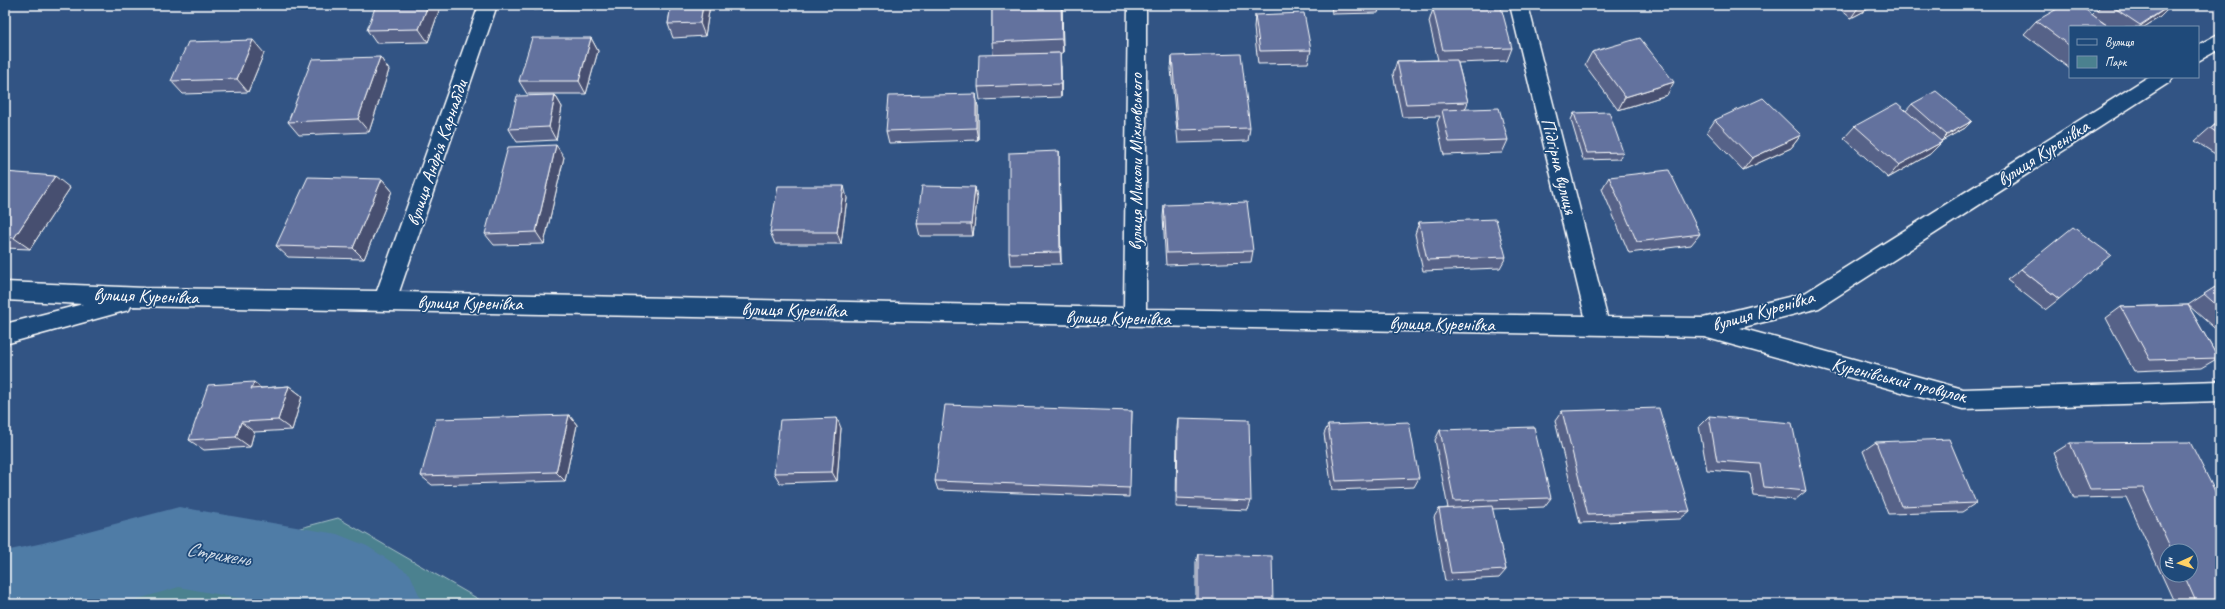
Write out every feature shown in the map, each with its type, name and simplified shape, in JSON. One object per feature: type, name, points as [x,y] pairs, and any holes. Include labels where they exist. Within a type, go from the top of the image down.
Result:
[{"type":"street","name":"вулиця Андрія Карнабіди","points":[[385,300],[488,5]]},
{"type":"street","name":"вулиця Миколи Міхновського","points":[[1135,318],[1137,5]]},
{"type":"street","name":"Підгірна вулиця","points":[[1519,5],[1598,326]]},
{"type":"street","points":[[2199,53],[2220,40]]},
{"type":"street","name":"вулиця Куренівка","points":[[5,291],[144,297],[385,300],[1135,318],[1703,328],[1811,301],[2160,78]]},
{"type":"street","points":[[5,334],[144,297]]},
{"type":"street","name":"Куренівський провулок","points":[[1703,328],[1963,399],[2220,391]]},
{"type":"green space","points":[[338,518],[487,604],[86,604],[43,585],[210,552]]},
{"type":"building","points":[[376,5],[428,5],[419,29],[367,30]]},
{"type":"building","points":[[671,5],[703,5],[700,23],[668,24]]},
{"type":"building","points":[[992,5],[1061,5],[1062,39],[992,42]]},
{"type":"building","points":[[1334,5],[1380,5],[1334,7]]},
{"type":"building","points":[[2064,5],[2079,5],[2108,26],[2069,26],[2069,45],[2036,21]]},
{"type":"building","points":[[2110,5],[2171,5],[2140,25]]},
{"type":"building","points":[[1501,7],[1512,48],[1443,50],[1433,9]]},
{"type":"building","points":[[1304,13],[1311,50],[1260,51],[1255,15]]},
{"type":"building","points":[[532,38],[591,38],[579,81],[519,81]]},
{"type":"building","points":[[1640,38],[1674,82],[1625,97],[1592,52]]},
{"type":"building","points":[[253,40],[237,79],[171,81],[188,42]]},
{"type":"building","points":[[1060,53],[1061,84],[978,87],[979,55]]},
{"type":"building","points":[[1241,54],[1250,128],[1178,130],[1172,56]]},
{"type":"building","points":[[380,57],[358,119],[288,122],[312,59]]},
{"type":"building","points":[[1457,60],[1468,102],[1406,104],[1397,61]]},
{"type":"building","points":[[1936,91],[1972,121],[1947,135],[1912,104]]},
{"type":"building","points":[[976,94],[976,128],[886,131],[889,96]]},
{"type":"building","points":[[555,95],[549,127],[509,129],[517,96]]},
{"type":"building","points":[[1763,98],[1801,135],[1752,158],[1715,120]]},
{"type":"building","points":[[1897,103],[1942,142],[1899,165],[1855,126]]},
{"type":"building","points":[[1499,108],[1508,140],[1449,142],[1442,110]]},
{"type":"building","points":[[1609,112],[1623,152],[1587,153],[1574,113]]},
{"type":"building","points":[[2220,120],[2220,135],[2210,128]]},
{"type":"building","points":[[556,145],[536,232],[485,234],[508,147]]},
{"type":"building","points":[[1059,151],[1060,252],[1009,253],[1009,153]]},
{"type":"building","points":[[1669,170],[1700,234],[1637,242],[1609,177]]},
{"type":"building","points":[[5,172],[55,176],[14,238],[5,237]]},
{"type":"building","points":[[308,177],[382,179],[353,248],[276,246]]},
{"type":"building","points":[[778,186],[844,186],[837,232],[770,232]]},
{"type":"building","points":[[922,186],[975,187],[971,224],[917,224]]},
{"type":"building","points":[[1247,202],[1253,251],[1167,253],[1164,205]]},
{"type":"building","points":[[1496,219],[1506,257],[1427,260],[1419,222]]},
{"type":"building","points":[[2073,227],[2111,255],[2059,299],[2021,269]]},
{"type":"building","points":[[2220,284],[2220,308],[2204,294]]},
{"type":"building","points":[[2188,305],[2218,358],[2150,360],[2121,307]]},
{"type":"building","points":[[254,382],[251,389],[289,386],[278,420],[241,422],[236,437],[189,440],[208,385]]},
{"type":"building","points":[[945,405],[1132,411],[1130,488],[935,481]]},
{"type":"building","points":[[1659,408],[1690,511],[1588,515],[1562,411]]},
{"type":"building","points":[[569,415],[556,472],[421,476],[436,419]]},
{"type":"building","points":[[1709,416],[1792,423],[1806,491],[1764,487],[1760,464],[1717,461]]},
{"type":"building","points":[[837,418],[832,472],[774,473],[780,420]]},
{"type":"building","points":[[1178,418],[1249,420],[1251,501],[1177,498]]},
{"type":"building","points":[[1409,422],[1419,478],[1336,481],[1328,425]]},
{"type":"building","points":[[1534,427],[1551,498],[1454,501],[1440,430]]},
{"type":"building","points":[[1949,439],[1976,503],[1901,506],[1876,442]]},
{"type":"building","points":[[2190,442],[2220,501],[2220,604],[2197,604],[2188,583],[2199,583],[2199,543],[2168,543],[2143,488],[2090,489],[2070,443]]},
{"type":"building","points":[[1492,506],[1506,570],[1451,573],[1439,509]]},
{"type":"building","points":[[1198,554],[1272,556],[1273,604],[1198,604]]},
{"type":"waterway","name":"Стрижень","points":[[5,593],[43,585],[179,547],[337,575],[380,604]]}]
